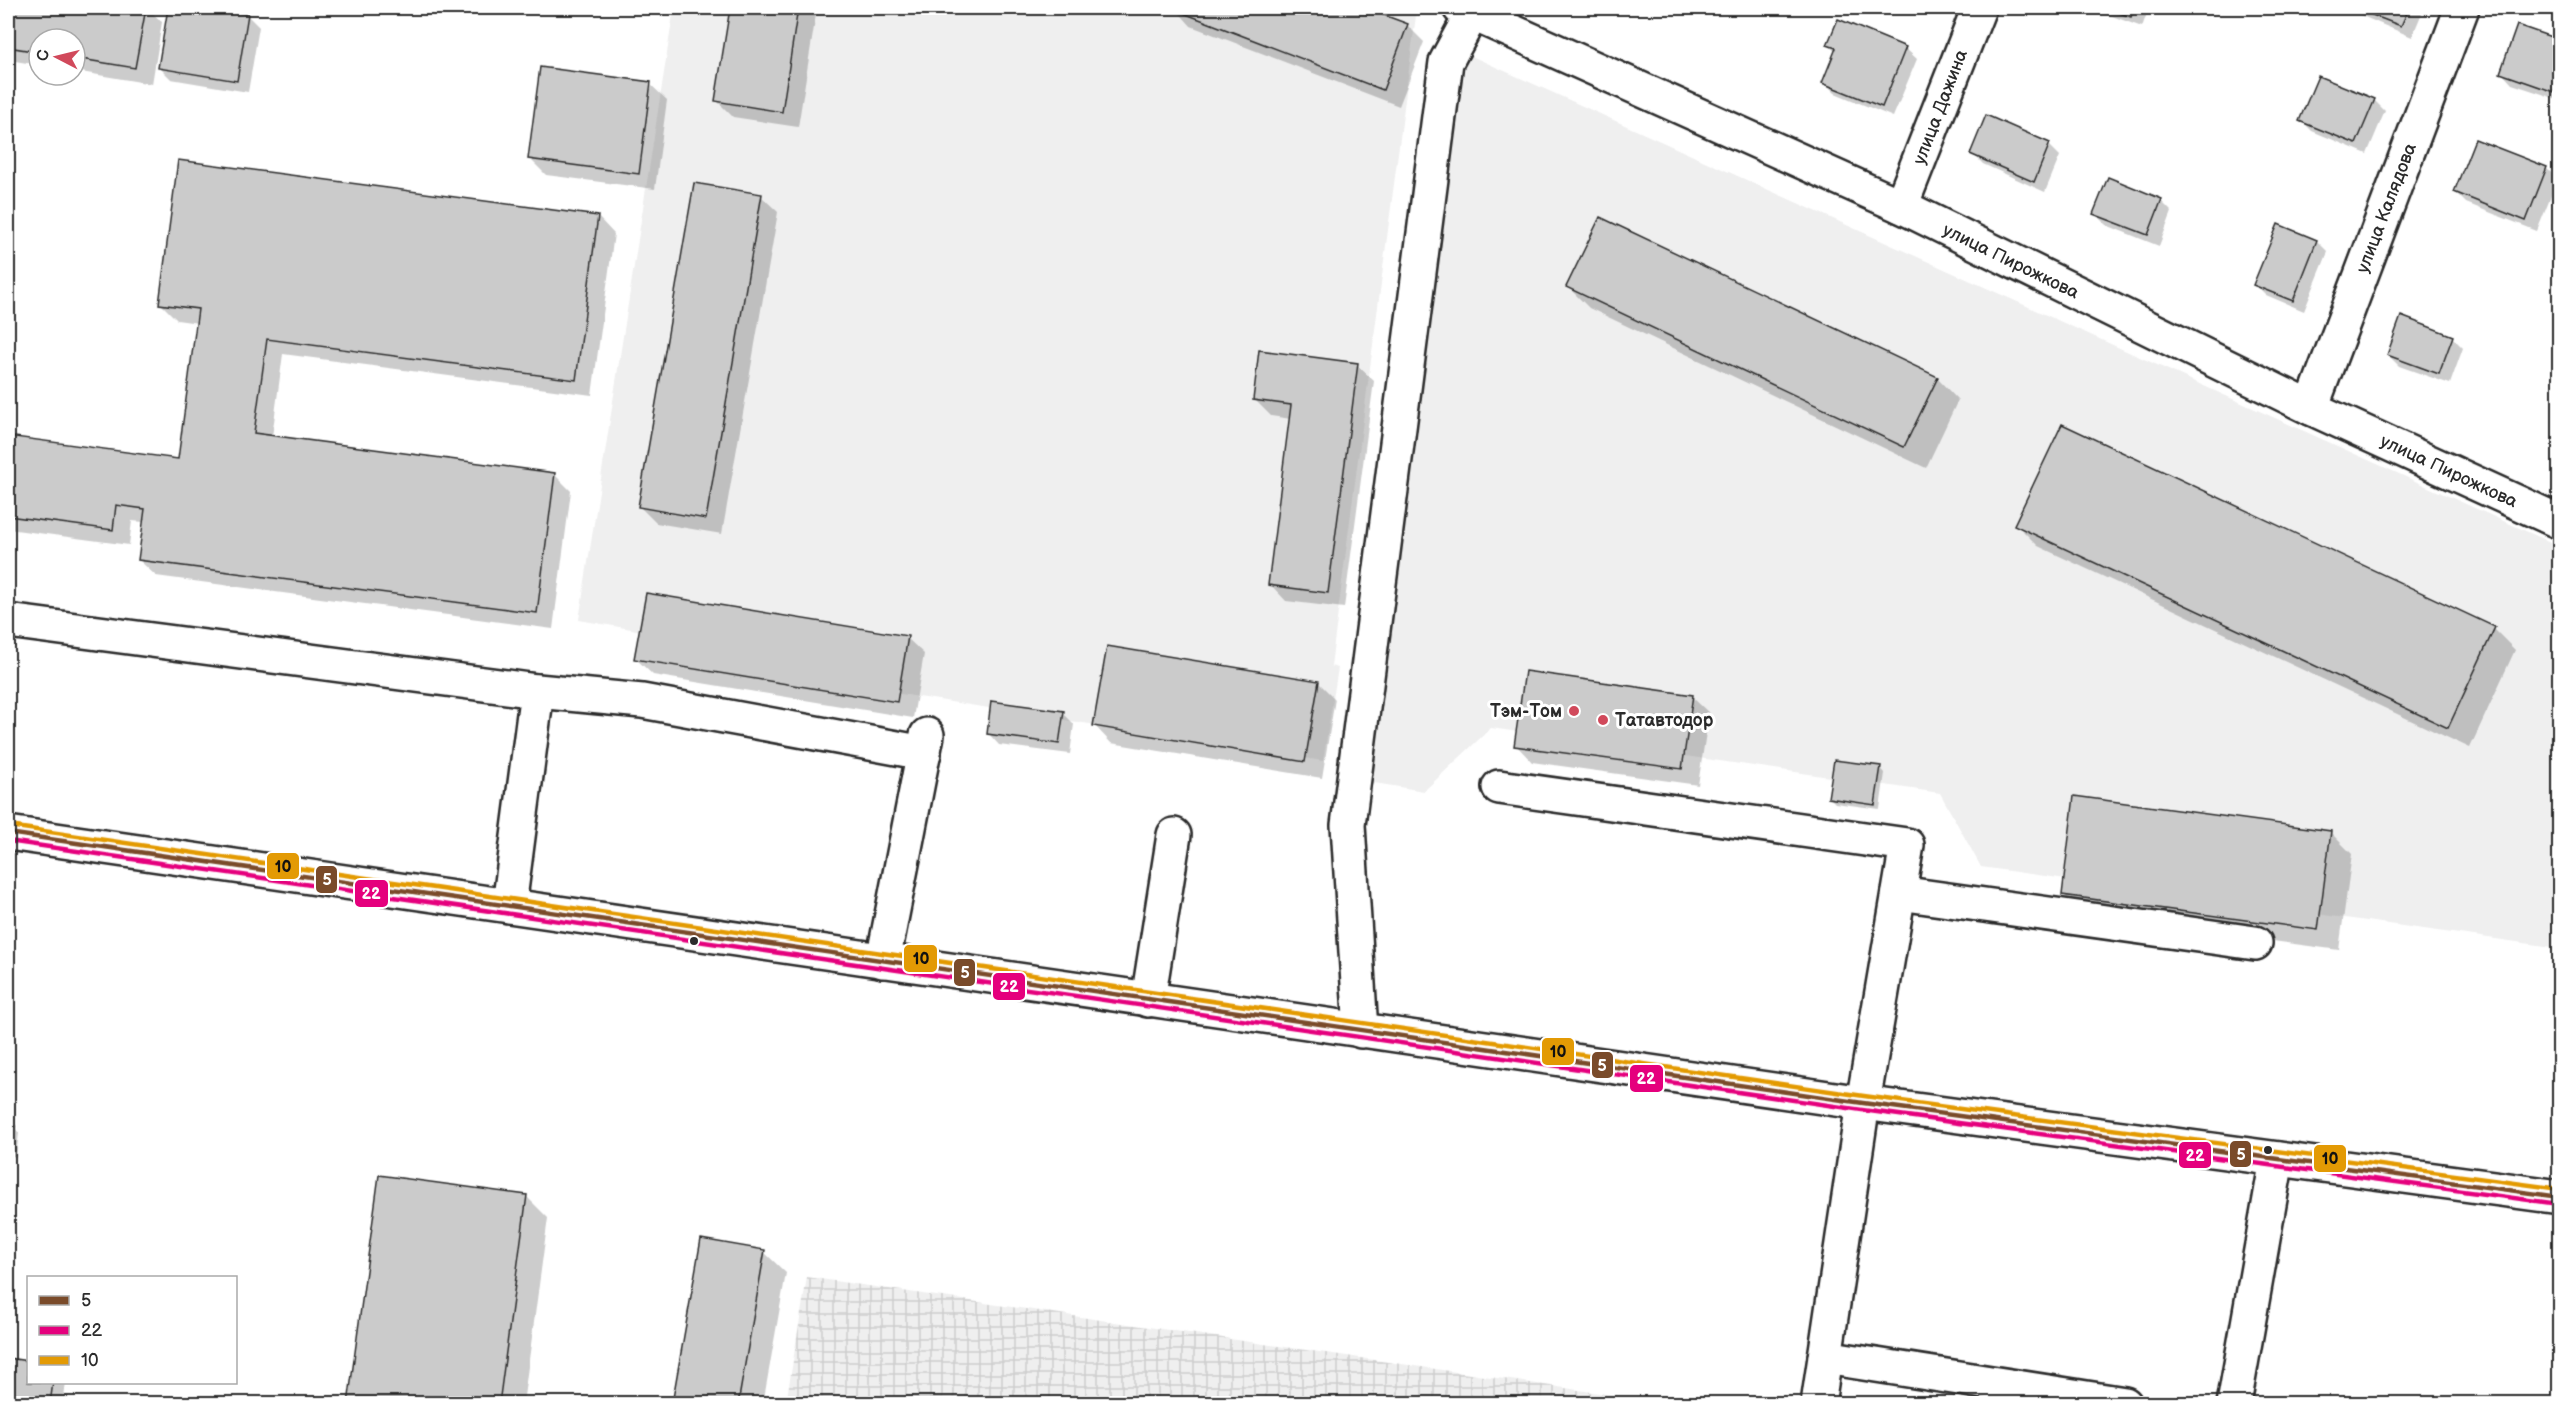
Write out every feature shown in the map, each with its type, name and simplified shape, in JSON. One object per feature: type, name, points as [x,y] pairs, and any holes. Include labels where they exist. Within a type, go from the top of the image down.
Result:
[{"type":"street","name":"улица Дажина","points":[[1901,206],[1978,8]]},
{"type":"street","name":"улица Калядова","points":[[2311,408],[2462,8]]},
{"type":"street","name":"улица Пирожкова","points":[[1469,10],[1901,206],[2311,408],[2559,522]]},
{"type":"street","points":[[1361,1031],[1348,825],[1446,62],[1469,10]]},
{"type":"street","points":[[8,621],[537,691],[642,700],[925,744],[883,961]]},
{"type":"street","points":[[509,906],[537,691]]},
{"type":"street","points":[[1499,787],[1907,845],[1863,1103],[1818,1404]]},
{"type":"street","points":[[8,833],[1863,1103],[2559,1197]]},
{"type":"street","points":[[1148,1000],[1174,835]]},
{"type":"street","points":[[1899,893],[2255,943]]},
{"type":"street","points":[[2234,1404],[2277,1159]]},
{"type":"street","points":[[1825,1357],[2125,1404]]},
{"type":"shaded area","points":[[674,8],[1417,8],[1331,666],[1338,668],[1323,761],[869,689],[868,670],[579,620]]},
{"type":"shaded area","points":[[1467,54],[2559,546],[2559,948],[1981,867],[1940,793],[1491,728],[1424,791],[1362,781]]},
{"type":"shaded area","points":[[807,1277],[1667,1403],[786,1403]]},
{"type":"building","points":[[8,8],[146,8],[135,68],[87,60],[87,27],[27,27],[27,50],[8,47]]},
{"type":"building","points":[[168,8],[206,8],[248,14],[237,81],[158,68]]},
{"type":"building","points":[[730,8],[798,8],[782,112],[715,101]]},
{"type":"building","points":[[1173,8],[1365,8],[1408,24],[1383,90]]},
{"type":"building","points":[[2105,8],[2134,8],[2131,17]]},
{"type":"building","points":[[2354,8],[2409,8],[2401,26]]},
{"type":"building","points":[[1838,19],[1906,47],[1882,107],[1822,83],[1836,48],[1827,45]]},
{"type":"building","points":[[2517,25],[2560,40],[2560,94],[2500,73]]},
{"type":"building","points":[[540,67],[651,82],[639,174],[528,159]]},
{"type":"building","points":[[2318,76],[2375,99],[2356,144],[2299,121]]},
{"type":"building","points":[[1986,115],[2050,143],[2034,182],[1970,154]]},
{"type":"building","points":[[2475,139],[2547,167],[2526,221],[2454,192]]},
{"type":"building","points":[[178,160],[598,216],[576,380],[267,339],[254,433],[555,473],[537,613],[138,560],[145,509],[116,505],[113,530],[8,516],[8,436],[178,459],[198,309],[159,304]]},
{"type":"building","points":[[2108,177],[2162,199],[2148,235],[2093,214]]},
{"type":"building","points":[[694,183],[762,194],[706,519],[638,507]]},
{"type":"building","points":[[1600,217],[1938,377],[1904,447],[1566,287]]},
{"type":"building","points":[[2278,224],[2317,240],[2293,301],[2253,285]]},
{"type":"building","points":[[2401,316],[2453,336],[2439,374],[2387,355]]},
{"type":"building","points":[[1259,350],[1358,363],[1328,593],[1268,585],[1291,405],[1253,400]]},
{"type":"building","points":[[2062,424],[2495,627],[2448,728],[2014,525]]},
{"type":"building","points":[[646,593],[908,636],[897,702],[634,659]]},
{"type":"building","points":[[1107,646],[1319,681],[1305,762],[1093,726]]},
{"type":"building","name":"Татавтодор","points":[[1525,671],[1693,695],[1682,769],[1514,746]]},
{"type":"building","points":[[991,701],[1064,711],[1059,744],[987,734]]},
{"type":"building","points":[[1834,760],[1881,766],[1875,805],[1828,798]]},
{"type":"building","points":[[2074,796],[2331,831],[2318,930],[2062,895]]},
{"type":"building","points":[[8,1125],[15,1126],[12,1152],[8,1152]]},
{"type":"building","points":[[379,1175],[527,1195],[499,1404],[348,1404]]},
{"type":"building","points":[[701,1239],[765,1250],[738,1404],[672,1404]]},
{"type":"building","points":[[8,1358],[27,1361],[27,1384],[53,1384],[50,1404],[8,1404]]},
{"type":"transit line","name":"10","points":[[9,826],[1864,1096],[2560,1189]]},
{"type":"transit line","name":"5","points":[[8,833],[1863,1103],[2560,1197]]},
{"type":"transit line","name":"22","points":[[8,841],[1862,1110],[2559,1204]]},
{"type":"place","name":"Тэм-Том","points":[[1574,711]]},
{"type":"place","name":"Татавтодор","points":[[1603,720]]}]
